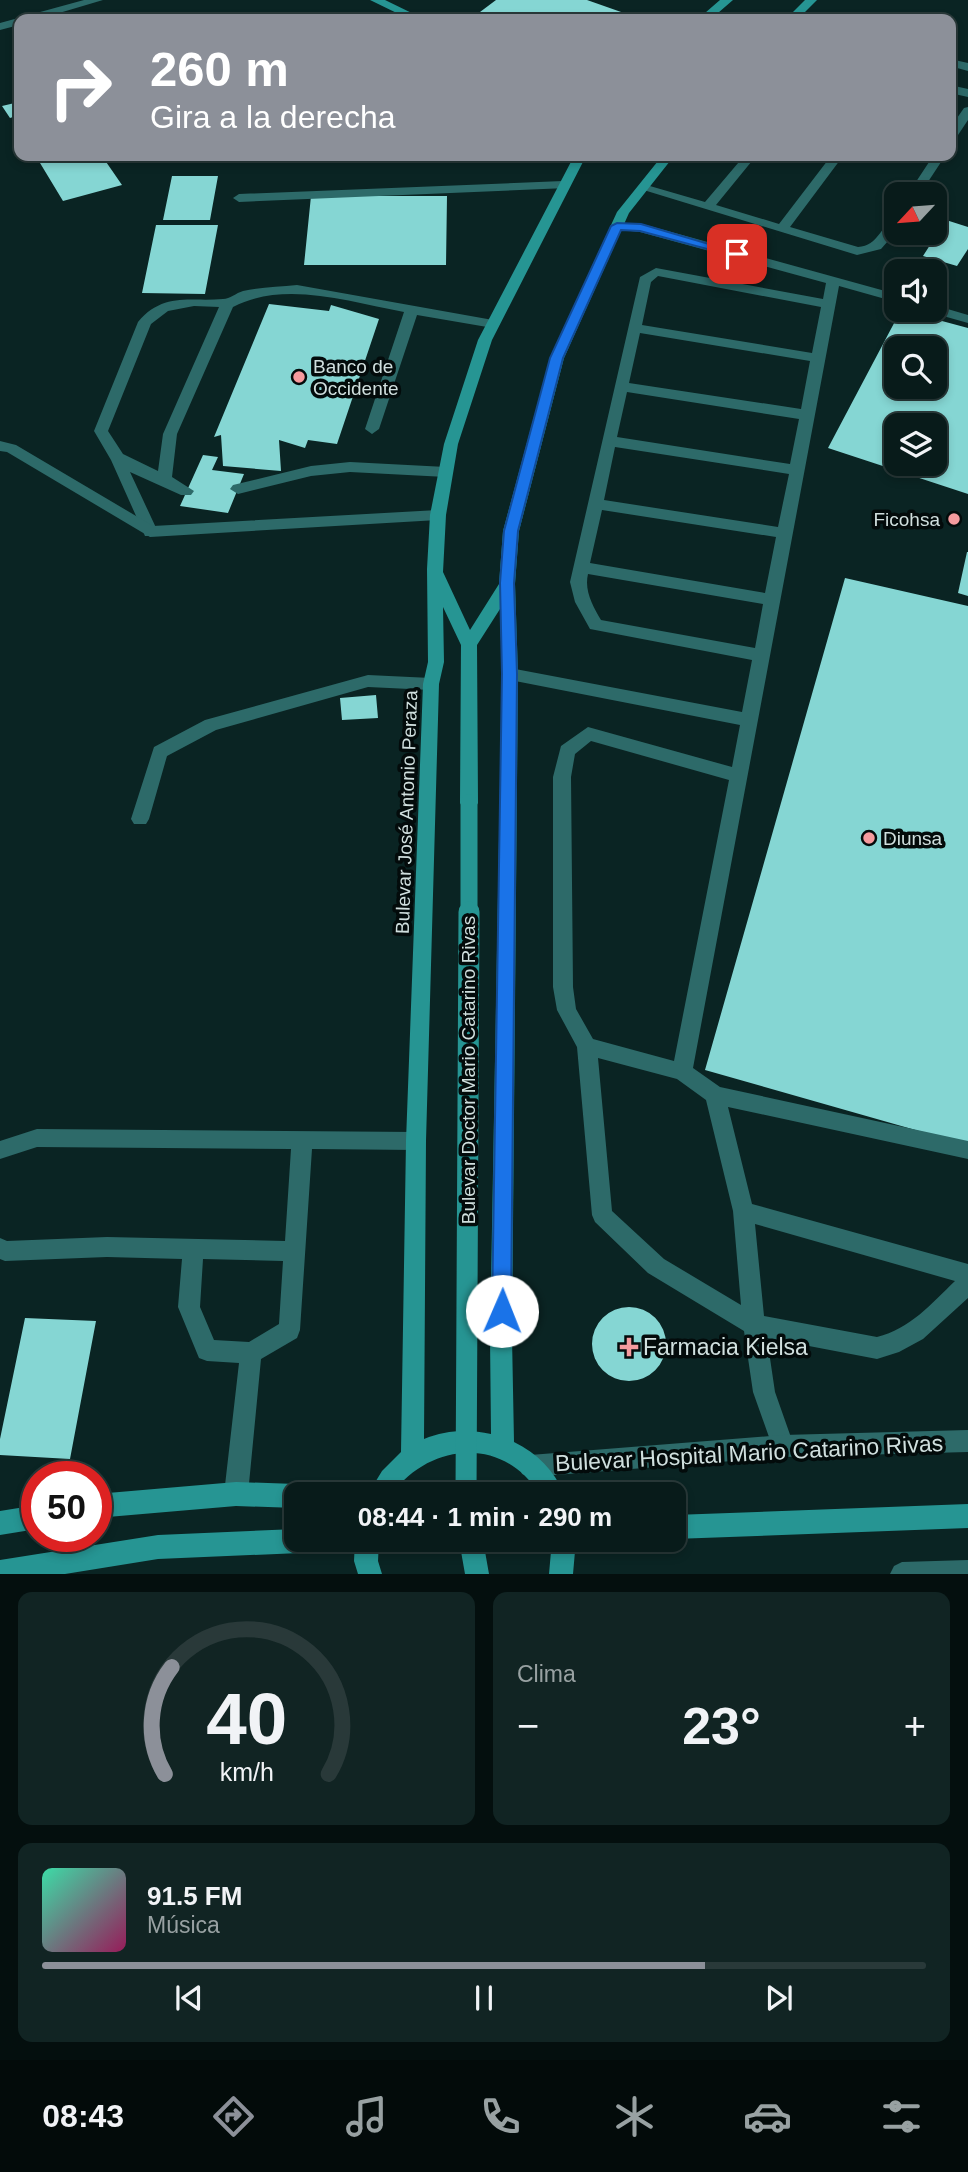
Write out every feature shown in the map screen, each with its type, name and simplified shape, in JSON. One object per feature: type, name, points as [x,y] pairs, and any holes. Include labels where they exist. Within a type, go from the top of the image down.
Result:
[{"type":"main road","points":[[376,0],[407,14]]},
{"type":"main road","points":[[710,14],[727,0]]},
{"type":"main road","points":[[798,14],[811,0]]},
{"type":"main road","name":"Bulevar José Antonio Peraza","points":[[412,1457],[416,1142],[431,684],[436,662],[435,569],[438,515],[452,444],[485,340],[577,161]]},
{"type":"main road","points":[[503,1448],[501,1337],[510,674],[507,583],[511,531],[557,358],[623,212],[664,161]]},
{"type":"main road","points":[[435,569],[469,645]]},
{"type":"main road","points":[[469,645],[507,583]]},
{"type":"main road","name":"Bulevar Doctor Mario Catarino Rivas","points":[[466,1482],[469,645]]},
{"type":"main road","points":[[387,1482],[412,1457],[441,1444],[472,1440],[503,1448],[530,1466],[543,1482]]},
{"type":"main road","points":[[112,1505],[236,1494],[284,1496]]},
{"type":"main road","points":[[686,1527],[968,1516]]},
{"type":"main road","points":[[0,1523],[21,1520]]},
{"type":"main road","points":[[0,1572],[158,1547],[284,1542]]},
{"type":"main road","points":[[366,1552],[370,1573]]},
{"type":"main road","points":[[473,1552],[477,1573]]},
{"type":"main road","points":[[561,1573],[563,1552]]},
{"type":"street","points":[[45,14],[97,0]]},
{"type":"street","points":[[956,129],[968,111]]},
{"type":"street","points":[[709,206],[746,161]]},
{"type":"street","points":[[782,227],[833,161]]},
{"type":"street","points":[[922,182],[936,161]]},
{"type":"street","points":[[239,198],[563,185]]},
{"type":"street","points":[[642,188],[857,251],[870,251],[880,246],[884,240]]},
{"type":"street","points":[[617,226],[641,228],[884,294]]},
{"type":"street","points":[[761,655],[596,625],[583,601],[578,582],[645,280],[656,272],[828,304]]},
{"type":"street","points":[[682,1072],[833,279]]},
{"type":"street","points":[[150,532],[118,461],[107,447],[102,431],[145,322],[156,311],[176,302],[227,304],[245,295],[296,289],[493,324]]},
{"type":"street","points":[[164,479],[170,434],[227,304]]},
{"type":"street","points":[[372,429],[412,308]]},
{"type":"street","points":[[947,313],[968,319]]},
{"type":"street","points":[[634,328],[818,358]]},
{"type":"street","points":[[621,386],[807,415]]},
{"type":"street","points":[[609,441],[796,470]]},
{"type":"street","points":[[0,446],[11,448],[150,532],[438,515]]},
{"type":"street","points":[[118,461],[186,491]]},
{"type":"street","points":[[238,489],[311,471],[350,467],[446,472]]},
{"type":"street","points":[[595,504],[784,533]]},
{"type":"street","points":[[581,567],[771,600]]},
{"type":"street","points":[[510,674],[748,720]]},
{"type":"street","points":[[140,819],[160,752],[211,725],[368,681],[431,684]]},
{"type":"street","points":[[737,775],[589,734],[567,751],[562,777],[563,987],[567,1010],[587,1046],[601,1215],[656,1266],[754,1325],[877,1348],[894,1345],[911,1337],[968,1283]]},
{"type":"street","points":[[587,1046],[682,1072],[715,1096],[968,1150]]},
{"type":"street","points":[[715,1096],[743,1211],[754,1325],[765,1391],[783,1446]]},
{"type":"street","points":[[0,1150],[37,1138],[416,1142]]},
{"type":"street","points":[[193,1249],[189,1307],[207,1350],[251,1353],[289,1330],[302,1140]]},
{"type":"street","points":[[743,1211],[968,1274]]},
{"type":"street","points":[[0,1248],[5,1251],[107,1247],[296,1251]]},
{"type":"street","points":[[236,1494],[251,1353]]},
{"type":"street","name":"Bulevar Hospital Mario Catarino Rivas","points":[[530,1466],[783,1446],[968,1441]]},
{"type":"street","points":[[902,1573],[968,1572]]},
{"type":"building","points":[[496,0],[587,0],[627,14],[477,14]]},
{"type":"building","points":[[14,103],[14,117],[10,118],[2,106]]},
{"type":"building","points":[[39,161],[105,161],[122,185],[63,201]]},
{"type":"building","points":[[172,176],[218,176],[210,220],[163,220]]},
{"type":"building","points":[[311,196],[447,196],[446,265],[304,265]]},
{"type":"building","points":[[947,220],[968,227],[968,249],[957,266],[947,263],[947,259],[923,256],[930,245],[947,245]]},
{"type":"building","points":[[156,225],[218,225],[205,294],[142,293]]},
{"type":"building","name":"Banco de Occidente","points":[[269,304],[329,311],[331,305],[379,319],[337,444],[308,440],[305,448],[279,440],[281,471],[223,466],[221,435],[214,437]]},
{"type":"building","points":[[895,322],[946,322],[968,328],[968,494],[913,476],[947,476],[947,413],[884,413],[884,466],[828,448],[884,342],[884,399],[947,399],[947,336],[887,336]]},
{"type":"building","points":[[203,455],[218,457],[212,470],[244,474],[228,513],[180,506]]},
{"type":"building","points":[[968,552],[968,596],[958,593]]},
{"type":"building","name":"Diunsa","points":[[845,578],[968,606],[968,1145],[705,1070]]},
{"type":"building","points":[[376,695],[378,718],[342,720],[340,698]]},
{"type":"building","name":"Farmacia Kielsa","points":[[629,1307],[650,1313],[660,1323],[666,1344],[660,1365],[650,1375],[629,1381],[608,1375],[598,1365],[592,1344],[598,1323],[608,1313]]},
{"type":"building","points":[[25,1318],[96,1321],[70,1459],[0,1455],[0,1439]]},
{"type":"place","name":"Banco de Occidente","points":[[299,377]]},
{"type":"place","name":"Ficohsa","points":[[954,519]]},
{"type":"place","name":"Diunsa","points":[[869,838]]},
{"type":"place","name":"Farmacia Kielsa","points":[[629,1347]]},
{"type":"route","points":[[502,1311],[510,674],[507,583],[511,531],[557,358],[617,226],[641,228],[737,254]]}]
